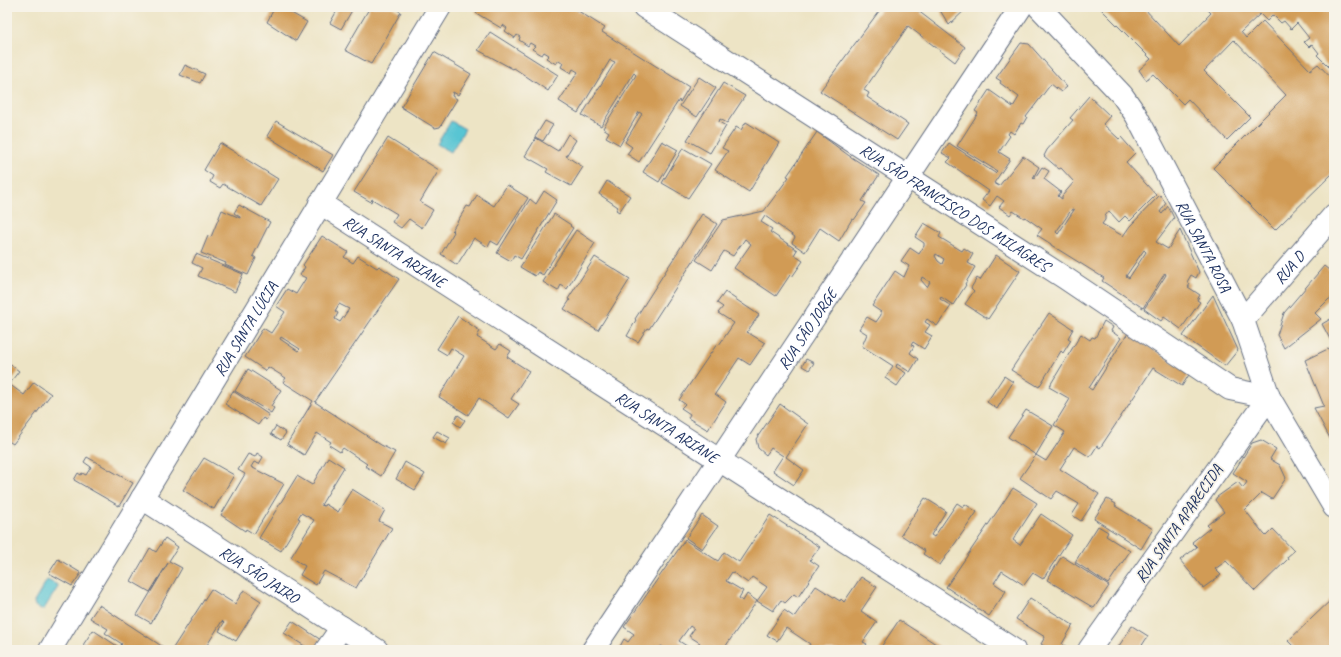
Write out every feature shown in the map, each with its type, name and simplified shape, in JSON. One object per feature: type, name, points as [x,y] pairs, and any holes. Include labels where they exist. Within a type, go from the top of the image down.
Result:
[{"type":"street","name":"RUA SANTA LÚCIA","points":[[50,650],[440,7]]},
{"type":"street","name":"RUA SÃO FRANCISCO DOS MILAGRES","points":[[644,7],[1065,278],[1230,389],[1269,397]]},
{"type":"street","name":"RUA SÃO JORGE","points":[[593,650],[1021,7]]},
{"type":"street","name":"RUA SANTA ROSA","points":[[1040,7],[1122,95],[1136,115],[1243,320],[1269,397],[1334,507]]},
{"type":"street","name":"RUA SANTA ARIANE","points":[[320,203],[1014,650]]},
{"type":"street","name":"RUA D","points":[[1243,320],[1334,215]]},
{"type":"street","name":"RUA SANTA APARECIDA","points":[[1089,650],[1269,397]]},
{"type":"street","name":"RUA SÃO JAIRO","points":[[142,498],[377,650]]},
{"type":"street","points":[[326,650],[342,627]]},
{"type":"water","points":[[451,121],[465,129],[451,152],[437,144]]},
{"type":"water","points":[[47,580],[58,585],[58,587],[44,609],[41,610],[35,606],[34,602]]},
{"type":"building","points":[[275,7],[281,7],[307,22],[296,41],[267,22]]},
{"type":"building","points":[[339,7],[354,7],[341,29],[330,23]]},
{"type":"building","points":[[370,7],[392,7],[401,12],[371,64],[345,50]]},
{"type":"building","points":[[474,7],[572,7],[605,28],[602,32],[689,87],[639,162],[627,154],[632,147],[625,142],[642,114],[639,112],[620,145],[606,137],[609,132],[603,128],[636,75],[634,73],[601,126],[582,115],[615,62],[610,60],[578,113],[559,101],[578,72],[573,69],[571,73],[561,67],[563,63],[559,60],[556,64],[546,58],[549,55],[544,52],[542,55],[532,49],[535,46],[530,43],[528,46],[519,40],[520,37],[517,35],[515,38],[505,31],[507,28],[503,25],[501,28],[476,13],[477,11],[473,9]]},
{"type":"building","points":[[882,7],[919,7],[917,10],[965,47],[955,62],[908,26],[864,90],[869,93],[867,97],[908,124],[897,140],[820,91]]},
{"type":"building","points":[[938,7],[968,7],[949,25]]},
{"type":"building","points":[[1099,7],[1143,7],[1179,46],[1211,13],[1205,7],[1334,7],[1333,71],[1317,55],[1319,53],[1312,44],[1309,47],[1304,42],[1309,38],[1297,23],[1291,29],[1284,21],[1281,23],[1273,15],[1267,21],[1260,14],[1241,32],[1246,38],[1263,21],[1310,70],[1318,64],[1334,81],[1334,172],[1275,230],[1213,168],[1286,95],[1234,40],[1204,71],[1250,117],[1227,140],[1188,99],[1183,104],[1153,74],[1146,80],[1139,70],[1151,59]]},
{"type":"building","points":[[490,32],[558,75],[548,91],[514,68],[513,69],[478,50]]},
{"type":"building","points":[[1021,43],[1029,44],[1067,87],[1061,92],[1051,84],[1026,117],[1023,124],[1021,123],[1014,134],[1010,131],[1008,134],[1010,136],[999,152],[1010,159],[994,183],[999,186],[1023,156],[1039,167],[1033,178],[1034,179],[1042,167],[1049,171],[1044,179],[1061,192],[1058,196],[1062,199],[1062,196],[1074,182],[1061,168],[1059,169],[1044,156],[1047,150],[1073,120],[1070,118],[1089,96],[1110,116],[1103,124],[1119,139],[1121,137],[1135,153],[1126,162],[1156,195],[1130,221],[1125,216],[1119,222],[1109,211],[1102,224],[1123,236],[1130,226],[1160,195],[1166,203],[1160,212],[1162,214],[1168,206],[1174,218],[1156,242],[1168,249],[1180,230],[1199,272],[1196,278],[1191,275],[1187,282],[1190,284],[1188,287],[1200,295],[1197,300],[1200,302],[1181,329],[1164,317],[1161,321],[1144,309],[1166,275],[1165,273],[1143,308],[1102,281],[1104,278],[1037,235],[1042,229],[1025,217],[1024,218],[1013,211],[1010,215],[999,207],[1004,201],[997,196],[990,206],[982,200],[989,191],[947,162],[951,158],[942,153],[949,143],[995,173],[997,171],[957,146],[978,113],[975,111],[989,90],[1013,107],[1019,97],[1000,83],[1001,81],[996,78]],"holes":[[[1072,209],[1074,210],[1058,234],[1056,232]],[[1144,250],[1146,252],[1129,278],[1126,276]]]},
{"type":"building","points":[[434,52],[471,74],[458,95],[453,92],[452,96],[457,99],[440,127],[435,128],[401,107]]},
{"type":"building","points":[[185,65],[205,74],[200,83],[180,75]]},
{"type":"building","points":[[699,77],[716,88],[697,117],[680,106]]},
{"type":"building","points":[[723,83],[745,96],[727,123],[720,119],[719,122],[726,126],[710,153],[687,140]]},
{"type":"building","points":[[276,121],[333,155],[323,171],[267,136]]},
{"type":"building","points":[[545,121],[553,125],[543,141],[535,137]]},
{"type":"building","points":[[746,122],[779,143],[749,192],[715,170],[728,151],[722,148],[736,127],[741,130]]},
{"type":"building","points":[[817,132],[848,155],[879,175],[862,201],[866,203],[854,220],[852,219],[839,241],[820,228],[805,252],[792,243],[795,237],[765,216],[761,222],[772,229],[770,232],[797,250],[794,255],[803,261],[792,277],[790,275],[776,296],[734,268],[751,244],[745,239],[733,256],[724,251],[712,270],[696,260],[723,220],[764,211],[789,177],[787,176]]},
{"type":"building","points":[[568,134],[576,140],[566,156],[583,167],[571,186],[546,172],[548,169],[525,156],[536,138],[558,151]]},
{"type":"building","points":[[388,138],[439,170],[420,202],[433,210],[422,228],[409,219],[401,228],[392,222],[397,214],[372,199],[371,202],[354,192]]},
{"type":"building","points":[[662,141],[678,150],[659,182],[643,172]]},
{"type":"building","points":[[220,143],[278,179],[261,206],[223,184],[220,188],[210,182],[213,176],[204,170]]},
{"type":"building","points":[[683,148],[711,164],[688,198],[662,183]]},
{"type":"building","points":[[607,181],[630,196],[619,212],[616,210],[618,207],[599,194]]},
{"type":"building","points":[[507,185],[528,198],[498,245],[491,241],[488,247],[474,238],[457,265],[441,254],[454,232],[452,230],[467,206],[470,207],[477,195],[494,206]]},
{"type":"building","points":[[544,191],[557,200],[521,259],[514,255],[511,261],[497,253],[530,199],[536,204]]},
{"type":"building","points":[[239,205],[270,222],[253,256],[256,258],[248,275],[225,265],[226,263],[201,253],[208,236],[211,237],[222,210],[240,218],[234,213]]},
{"type":"building","points":[[554,214],[571,225],[570,226],[573,228],[543,275],[538,272],[535,276],[520,267]]},
{"type":"building","points":[[702,214],[717,224],[649,329],[647,328],[638,342],[627,336],[636,320],[635,319]]},
{"type":"building","points":[[924,223],[941,233],[939,237],[962,251],[964,248],[973,254],[968,263],[975,267],[965,284],[966,285],[953,305],[941,297],[940,299],[951,306],[937,326],[927,319],[925,322],[930,325],[925,332],[932,336],[924,349],[913,342],[911,345],[914,346],[910,353],[918,359],[910,372],[897,364],[896,367],[906,373],[897,386],[885,378],[893,366],[862,346],[867,334],[859,329],[867,317],[876,322],[881,315],[881,312],[872,306],[895,271],[904,277],[909,266],[901,261],[910,248],[919,254],[924,246],[924,243],[915,237]],"holes":[[[936,254],[944,259],[942,264],[938,261],[935,256]],[[922,277],[930,282],[927,287],[921,280]]]},
{"type":"building","points":[[576,230],[595,243],[567,289],[561,285],[558,291],[543,282]]},
{"type":"building","points":[[322,236],[348,252],[344,257],[353,263],[358,256],[377,268],[379,266],[399,279],[315,402],[381,445],[395,452],[381,476],[365,466],[367,464],[343,448],[340,452],[329,445],[331,442],[317,433],[304,455],[287,444],[313,401],[283,382],[286,378],[268,367],[266,371],[245,357],[263,328],[271,333],[285,312],[276,306],[287,289],[296,294],[306,278],[300,275],[305,267],[303,265]],"holes":[[[339,304],[349,309],[340,322],[335,319],[338,313],[335,311]],[[281,337],[300,349],[298,351],[280,339]]]},
{"type":"building","points":[[196,254],[243,274],[235,292],[198,276],[202,268],[192,263]]},
{"type":"building","points":[[996,255],[1020,271],[988,319],[965,304],[974,291],[971,288],[977,278],[980,280]]},
{"type":"building","points":[[595,257],[630,279],[598,330],[564,309],[570,300],[568,299]]},
{"type":"building","points":[[1324,266],[1334,274],[1334,298],[1329,299],[1315,313],[1321,319],[1284,348],[1277,335],[1284,313]]},
{"type":"building","points":[[725,292],[759,315],[747,332],[765,343],[750,365],[739,358],[715,394],[726,402],[708,430],[688,418],[690,414],[681,408],[685,404],[679,400],[717,344],[719,345],[734,323],[718,313],[723,307],[717,303]]},
{"type":"building","points":[[1213,295],[1238,350],[1225,366],[1183,336]]},
{"type":"building","points":[[1049,313],[1073,329],[1068,338],[1071,340],[1063,353],[1061,351],[1039,387],[1011,370]]},
{"type":"building","points":[[458,316],[480,331],[477,337],[496,349],[500,344],[511,351],[507,357],[529,371],[511,399],[519,404],[509,418],[479,398],[468,415],[439,397],[464,356],[451,348],[447,355],[437,349]]},
{"type":"building","points":[[1334,317],[1334,339],[1331,341],[1322,324]]},
{"type":"building","points":[[1104,321],[1113,327],[1111,331],[1121,338],[1089,388],[1092,390],[1128,333],[1190,373],[1182,386],[1153,368],[1100,448],[1097,446],[1090,457],[1074,447],[1060,469],[1099,494],[1081,521],[1072,515],[1079,504],[1057,491],[1051,499],[1020,478],[1036,455],[1046,461],[1065,432],[1054,425],[1070,399],[1049,387],[1081,334],[1090,340],[1092,337],[1095,338]]},
{"type":"building","points":[[1334,346],[1334,446],[1314,408],[1324,406],[1305,360]]},
{"type":"building","points":[[806,359],[814,363],[809,370],[802,366]]},
{"type":"building","points":[[7,362],[19,371],[9,384],[24,395],[34,382],[51,394],[13,444],[7,440]]},
{"type":"building","points":[[248,369],[281,390],[271,406],[274,408],[271,413],[235,391]]},
{"type":"building","points":[[1004,376],[1013,382],[997,409],[987,402]]},
{"type":"building","points":[[233,391],[269,415],[266,420],[263,418],[258,425],[225,404]]},
{"type":"building","points":[[780,404],[808,424],[786,457],[804,470],[794,485],[773,471],[783,456],[771,448],[766,455],[758,448],[756,439]]},
{"type":"building","points":[[1026,410],[1053,426],[1036,455],[1008,437]]},
{"type":"building","points":[[458,415],[465,420],[460,427],[453,422]]},
{"type":"building","points":[[276,426],[286,433],[281,440],[271,434]]},
{"type":"building","points":[[437,431],[450,438],[446,444],[433,437]]},
{"type":"building","points":[[1261,440],[1276,449],[1270,459],[1280,465],[1286,478],[1272,499],[1262,493],[1245,510],[1266,536],[1273,529],[1294,551],[1287,557],[1288,559],[1255,591],[1226,561],[1215,569],[1221,575],[1203,588],[1180,560],[1197,547],[1192,542],[1210,528],[1207,525],[1224,512],[1215,500],[1217,497],[1238,482],[1243,488],[1247,482],[1233,473],[1252,443]]},
{"type":"building","points":[[257,453],[263,457],[259,464],[254,462],[251,467],[284,484],[254,534],[246,529],[245,531],[221,515],[245,474],[238,470],[248,454],[255,457]]},
{"type":"building","points":[[87,457],[133,483],[119,506],[74,480],[78,473],[81,475],[82,473],[86,475],[91,467],[84,462]]},
{"type":"building","points":[[328,457],[344,467],[321,505],[324,506],[325,504],[338,512],[352,489],[385,510],[379,521],[392,528],[356,588],[324,571],[316,585],[300,575],[305,566],[291,557],[314,520],[301,513],[298,518],[300,519],[281,551],[259,538],[297,476],[312,485]]},
{"type":"building","points":[[204,458],[234,475],[214,509],[183,490]]},
{"type":"building","points":[[405,462],[425,474],[415,490],[396,479]]},
{"type":"building","points":[[1013,488],[1037,503],[1013,540],[1020,545],[1041,514],[1072,535],[1043,579],[1033,573],[1024,585],[1002,571],[994,583],[1006,591],[989,616],[946,587]]},
{"type":"building","points":[[925,498],[946,511],[931,535],[934,537],[957,503],[963,507],[965,504],[977,512],[940,565],[923,554],[925,551],[901,535]]},
{"type":"building","points":[[1107,499],[1116,504],[1115,506],[1153,529],[1141,549],[1094,519]]},
{"type":"building","points":[[702,515],[718,526],[702,549],[686,538]]},
{"type":"building","points":[[770,515],[820,547],[810,560],[819,566],[798,597],[794,594],[785,603],[781,600],[773,611],[757,601],[723,650],[700,650],[696,648],[700,643],[689,636],[694,629],[690,626],[679,641],[693,650],[668,650],[661,646],[659,650],[618,650],[624,639],[628,642],[634,634],[624,627],[685,540],[718,561],[724,552],[739,562]],"holes":[[[732,572],[748,583],[752,577],[767,587],[757,601],[747,594],[743,601],[739,598],[743,591],[726,581]]]},
{"type":"building","points":[[1098,526],[1108,532],[1106,536],[1130,551],[1108,584],[1075,562]]},
{"type":"building","points":[[165,538],[178,547],[169,561],[182,568],[151,623],[137,615],[168,563],[150,592],[131,581],[150,548],[156,552]]},
{"type":"building","points":[[1062,556],[1109,586],[1094,608],[1047,580]]},
{"type":"building","points":[[58,559],[81,573],[72,586],[49,573]]},
{"type":"building","points":[[861,577],[877,587],[861,611],[877,622],[863,642],[867,644],[863,650],[807,650],[810,644],[786,628],[777,641],[767,635],[784,610],[794,617],[816,586],[844,602]]},
{"type":"building","points":[[211,589],[235,604],[244,590],[261,601],[236,641],[219,631],[224,623],[222,621],[204,650],[177,650],[173,648]]},
{"type":"building","points":[[1334,597],[1334,650],[1297,650],[1288,641]]},
{"type":"building","points":[[1030,598],[1073,625],[1062,644],[1069,648],[1068,650],[1050,650],[1041,644],[1045,637],[1016,619]]},
{"type":"building","points":[[99,605],[169,650],[126,650],[120,646],[122,644],[105,633],[108,629],[90,618]]},
{"type":"building","points":[[899,620],[942,648],[941,650],[879,650]]},
{"type":"building","points":[[292,621],[321,640],[314,650],[311,650],[284,633]]},
{"type":"building","points":[[1132,626],[1148,636],[1139,650],[1117,649]]},
{"type":"building","points":[[93,630],[123,650],[90,650],[83,645]]}]
